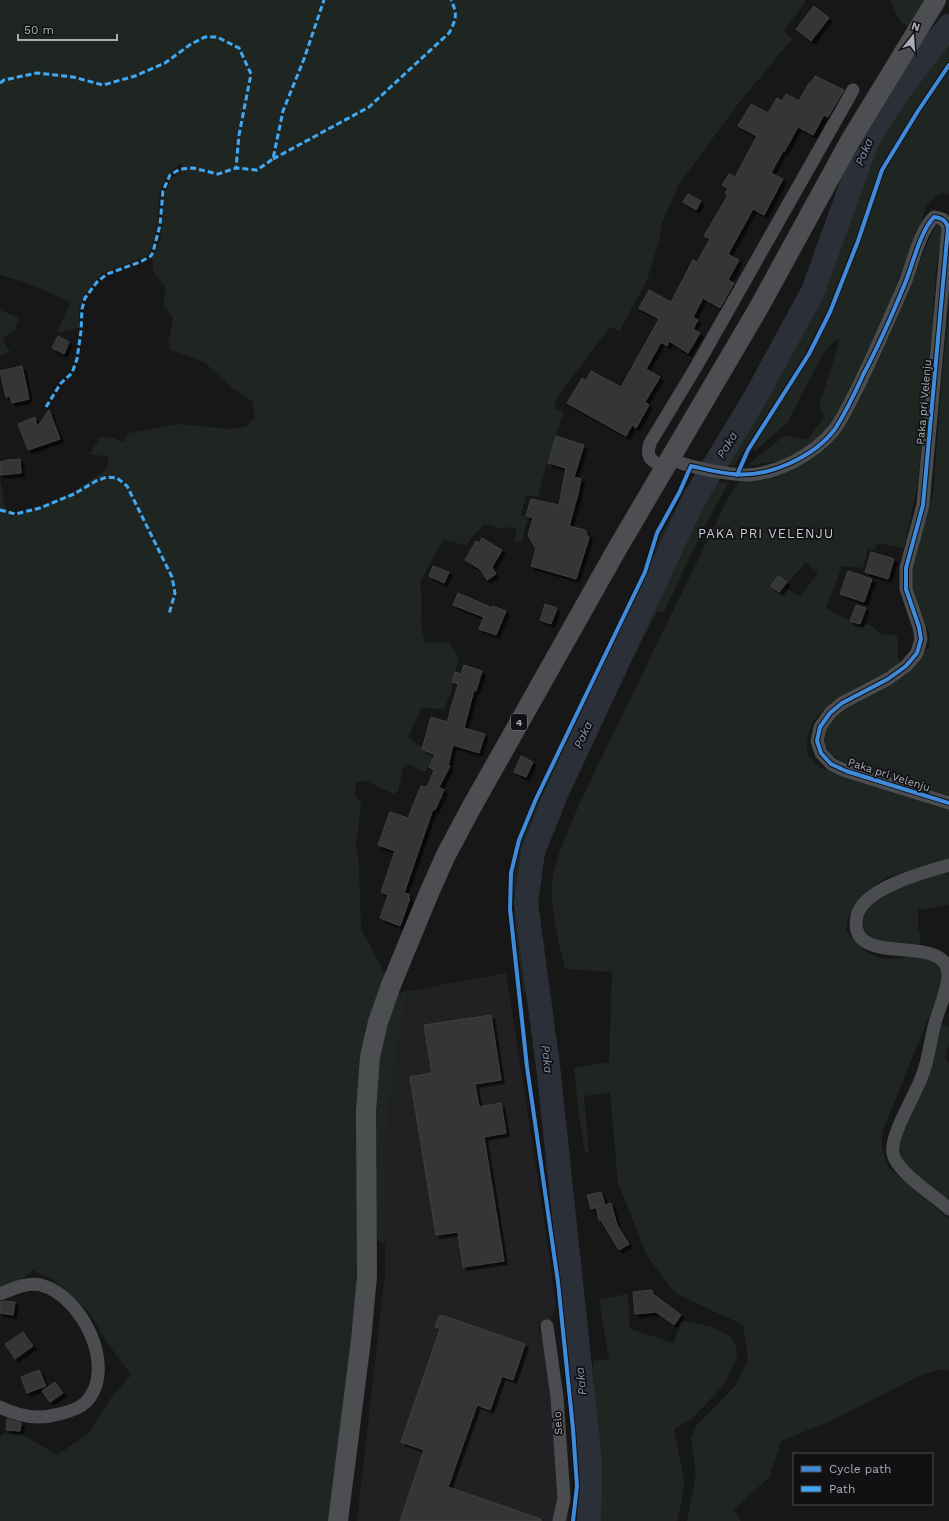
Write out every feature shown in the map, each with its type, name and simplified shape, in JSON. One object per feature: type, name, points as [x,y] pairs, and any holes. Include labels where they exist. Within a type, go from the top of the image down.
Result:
[{"type":"main road","name":"4","points":[[338,1521],[361,1340],[367,1276],[366,1111],[370,1057],[378,1022],[408,942],[446,855],[495,764],[758,309],[850,141],[936,0]]},
{"type":"street","points":[[668,464],[649,458],[648,451],[650,443],[696,367],[853,90]]},
{"type":"street","name":"Paka pri Velenju","points":[[668,464],[684,465],[733,474],[754,474],[766,472],[797,460],[815,449],[834,430],[846,410],[905,282],[926,227],[934,217],[941,218],[946,221],[948,228],[924,505],[906,568],[906,588],[919,627],[921,639],[917,653],[906,666],[888,680],[842,704],[830,713],[820,727],[817,741],[821,752],[831,764],[846,771],[949,803]]},
{"type":"street","points":[[949,864],[882,888],[866,901],[858,914],[856,927],[861,938],[870,945],[922,952],[938,957],[945,964],[948,972],[947,983],[935,1022],[923,1075],[894,1140],[893,1154],[903,1171],[949,1209]]},
{"type":"street","points":[[0,1294],[24,1284],[41,1285],[61,1294],[74,1306],[87,1325],[98,1359],[97,1377],[92,1392],[86,1402],[73,1410],[53,1416],[30,1417],[12,1413],[0,1407]]},
{"type":"street","name":"Selo","points":[[547,1326],[557,1397],[564,1499],[559,1521]]},
{"type":"shaded area","points":[[0,0],[806,0],[784,31],[792,39],[738,104],[679,184],[662,223],[659,242],[647,280],[620,331],[610,327],[556,399],[554,409],[564,412],[546,465],[538,497],[526,495],[521,515],[528,518],[521,543],[514,541],[517,528],[510,527],[504,529],[484,524],[466,545],[443,540],[420,582],[422,601],[421,624],[425,643],[448,642],[455,651],[459,661],[455,670],[451,693],[444,709],[421,708],[408,738],[434,756],[425,772],[408,764],[403,768],[398,791],[393,794],[366,781],[356,782],[355,795],[361,804],[356,847],[359,864],[361,929],[386,976],[359,1203],[355,1316],[328,1521],[0,1521],[0,1437],[4,1433],[21,1434],[57,1455],[88,1434],[111,1398],[131,1375],[107,1342],[89,1312],[51,1278],[32,1270],[20,1281],[0,1288],[0,480],[3,492],[3,503],[12,517],[73,492],[106,470],[109,457],[90,454],[100,437],[114,438],[124,442],[128,433],[176,424],[229,429],[246,427],[255,418],[252,401],[231,387],[204,362],[170,350],[168,343],[173,318],[163,305],[166,288],[153,271],[152,258],[160,240],[163,201],[170,180],[183,169],[181,163],[167,176],[163,182],[155,238],[149,255],[102,274],[85,295],[79,310],[79,328],[57,333],[70,302],[25,282],[0,275]]},
{"type":"shaded area","points":[[890,0],[926,0],[912,24],[907,26],[900,21]]},
{"type":"shaded area","points":[[949,33],[949,195],[943,193],[935,196],[926,207],[916,238],[888,306],[836,418],[821,437],[791,458],[750,466],[750,463],[785,435],[807,440],[825,416],[819,406],[840,339],[834,341],[821,357],[788,422],[755,451],[751,448],[795,381],[819,339],[834,306],[856,249],[853,245],[827,311],[804,356],[734,466],[722,463],[753,417],[800,334],[827,268],[874,141],[901,93],[932,52]]},
{"type":"shaded area","points":[[936,225],[943,228],[936,269],[930,358],[917,488],[904,548],[878,543],[874,550],[868,548],[863,568],[842,566],[826,608],[861,627],[866,624],[870,625],[882,634],[897,635],[900,664],[895,669],[848,693],[825,709],[816,718],[810,730],[807,754],[820,768],[949,810],[949,858],[885,878],[861,897],[849,915],[846,930],[861,947],[872,955],[887,959],[917,956],[925,957],[940,963],[945,977],[882,1133],[882,1149],[889,1168],[949,1219],[949,1371],[941,1369],[919,1376],[831,1421],[781,1441],[770,1476],[734,1510],[741,1521],[687,1521],[696,1474],[691,1438],[695,1427],[736,1385],[748,1360],[743,1325],[675,1293],[647,1256],[618,1183],[610,1093],[584,1096],[589,1152],[585,1152],[578,1109],[574,1068],[609,1062],[612,972],[565,969],[553,907],[552,882],[556,862],[580,802],[729,496],[738,482],[757,479],[813,457],[890,329]],"holes":[[[806,562],[818,573],[800,597],[784,587]]]},
{"type":"shaded area","points":[[0,310],[19,318],[15,331],[2,338],[10,352],[0,356]]},
{"type":"shaded area","points":[[949,314],[949,796],[857,770],[832,756],[823,742],[824,729],[842,710],[909,670],[930,645],[929,632],[919,618],[909,577],[933,494],[943,366]]},
{"type":"shaded area","points":[[694,476],[702,477],[571,745],[529,844],[523,872],[522,890],[525,960],[530,995],[523,992],[515,929],[513,883],[515,863],[528,823],[557,757],[638,593],[661,534]]},
{"type":"shaded area","points":[[712,480],[728,483],[703,530],[664,611],[657,612],[629,665],[620,667],[644,615]]},
{"type":"shaded area","points":[[949,871],[949,905],[918,910],[918,928],[921,935],[919,945],[892,945],[870,939],[864,931],[863,917],[870,903],[901,887]]},
{"type":"shaded area","points":[[506,973],[546,1232],[556,1307],[551,1320],[538,1326],[560,1396],[571,1488],[568,1521],[357,1521],[385,1274],[387,1131],[394,1073],[408,991]]},
{"type":"shaded area","points":[[408,991],[394,1073],[387,1131],[385,1245],[378,1240],[375,1232],[375,1085],[386,1023],[397,994]]},
{"type":"shaded area","points":[[939,1023],[949,1027],[949,1043],[945,1058],[949,1063],[949,1207],[907,1168],[898,1152],[900,1135]]},
{"type":"shaded area","points":[[628,1294],[630,1329],[674,1343],[681,1320],[712,1327],[730,1336],[736,1345],[737,1357],[724,1385],[691,1419],[674,1429],[684,1481],[682,1500],[677,1521],[598,1521],[593,1361],[609,1359],[599,1299]]},
{"type":"shaded area","points":[[577,1500],[586,1500],[585,1521],[576,1521]]},
{"type":"building","points":[[814,6],[829,18],[811,41],[796,29]]},
{"type":"building","points":[[815,76],[844,90],[828,117],[824,115],[813,135],[798,127],[784,152],[783,151],[771,173],[783,179],[764,215],[753,209],[728,254],[739,260],[728,280],[734,283],[720,308],[703,298],[693,317],[698,320],[693,329],[700,333],[688,353],[669,341],[667,346],[661,342],[646,369],[660,377],[645,402],[649,405],[636,428],[632,425],[626,436],[567,403],[582,378],[586,381],[591,371],[621,387],[659,319],[639,308],[649,290],[671,302],[693,260],[697,262],[710,239],[704,236],[728,195],[725,194],[728,188],[722,185],[729,174],[735,177],[757,136],[738,126],[751,104],[768,113],[777,98],[782,101],[786,94],[799,101],[809,83],[810,84]]},
{"type":"building","points":[[688,194],[701,201],[696,210],[683,202]]},
{"type":"building","points":[[58,336],[69,342],[64,354],[52,348]]},
{"type":"building","points":[[22,366],[29,399],[12,403],[10,396],[6,397],[0,371]]},
{"type":"building","points":[[49,410],[60,439],[28,450],[18,424],[35,417],[37,427]]},
{"type":"building","points":[[556,436],[584,445],[574,477],[581,479],[569,526],[585,530],[589,538],[576,579],[531,566],[536,549],[528,535],[533,518],[526,516],[531,499],[559,505],[566,468],[548,463]]},
{"type":"building","points":[[20,459],[21,473],[0,475],[0,462]]},
{"type":"building","points":[[482,538],[502,550],[492,567],[496,574],[487,580],[480,569],[465,560],[476,541],[479,543]]},
{"type":"building","points":[[871,552],[894,559],[888,579],[865,572]]},
{"type":"building","points":[[433,566],[449,572],[444,583],[429,576]]},
{"type":"building","points":[[848,571],[872,579],[864,602],[840,594]]},
{"type":"building","points":[[778,576],[787,582],[779,592],[771,586]]},
{"type":"building","points":[[458,593],[493,608],[493,606],[506,611],[496,635],[479,629],[484,617],[453,605]]},
{"type":"building","points":[[545,604],[557,608],[551,624],[540,620]]},
{"type":"building","points":[[856,605],[866,608],[860,624],[850,621]]},
{"type":"building","points":[[464,665],[482,671],[476,691],[474,690],[464,728],[485,734],[479,753],[453,745],[448,765],[450,766],[439,787],[444,790],[435,810],[433,809],[404,893],[409,894],[408,898],[410,898],[400,926],[380,918],[388,895],[381,892],[395,851],[378,845],[390,812],[408,818],[421,786],[427,787],[434,770],[429,767],[435,755],[422,749],[431,717],[447,722],[458,684],[452,682],[455,672],[461,674]]},
{"type":"building","points":[[521,756],[533,762],[526,777],[514,772]]},
{"type":"building","points":[[491,1015],[501,1080],[475,1084],[479,1107],[501,1103],[506,1133],[484,1137],[504,1261],[463,1267],[458,1232],[436,1235],[410,1077],[432,1073],[424,1025]]},
{"type":"building","points":[[601,1192],[605,1205],[611,1203],[617,1225],[629,1244],[619,1250],[601,1220],[599,1220],[596,1208],[591,1209],[587,1195]]},
{"type":"building","points":[[652,1290],[653,1294],[681,1315],[674,1325],[656,1312],[635,1314],[633,1292]]},
{"type":"building","points":[[0,1302],[15,1302],[13,1315],[0,1313]]},
{"type":"building","points":[[439,1316],[444,1316],[525,1344],[513,1380],[502,1376],[490,1410],[477,1405],[448,1487],[541,1519],[541,1521],[400,1521],[424,1450],[401,1442],[440,1329],[435,1327]]},
{"type":"building","points":[[23,1332],[33,1346],[15,1359],[5,1344]]},
{"type":"building","points":[[39,1370],[46,1386],[27,1393],[21,1377]]},
{"type":"building","points":[[55,1382],[63,1393],[50,1402],[42,1391]]},
{"type":"building","points":[[7,1419],[21,1423],[20,1431],[6,1430]]},
{"type":"waterway","name":"Paka","points":[[589,1521],[590,1461],[548,1066],[526,903],[533,852],[557,792],[694,499],[755,398],[813,291],[868,139],[898,92],[949,26]]},
{"type":"marked path","points":[[46,407],[61,383],[72,373],[77,359],[82,309],[85,298],[97,282],[107,274],[140,262],[151,256],[160,225],[163,191],[170,175],[180,169],[193,168],[218,174],[236,168],[257,170],[273,159],[283,111],[304,59],[324,0]]},
{"type":"marked path","points":[[273,159],[369,107],[449,33],[455,17],[455,9],[451,0]]},
{"type":"marked path","points":[[0,83],[4,80],[37,73],[73,77],[103,85],[135,76],[165,63],[191,44],[205,37],[217,37],[239,48],[251,74],[239,135],[236,168]]},
{"type":"marked path","points":[[0,510],[15,514],[40,508],[74,494],[96,481],[107,477],[117,478],[127,486],[172,577],[175,593],[169,614]]},
{"type":"cycle path","points":[[737,475],[748,450],[809,354],[830,312],[858,241],[882,170],[918,111],[949,65]]},
{"type":"cycle path","points":[[573,1521],[577,1486],[573,1429],[558,1282],[527,1067],[510,909],[511,873],[519,840],[536,799],[645,572],[657,533],[679,493],[691,466],[733,474],[761,473],[789,464],[803,457],[826,439],[835,429],[843,416],[875,352],[906,281],[921,238],[934,217],[943,220],[948,228],[923,505],[906,568],[906,589],[919,627],[921,639],[917,653],[906,666],[888,679],[842,703],[830,713],[820,727],[817,741],[821,753],[831,764],[846,771],[949,803]]},
{"type":"district","name":"PAKA PRI VELENJU","points":[[766,533]]}]
